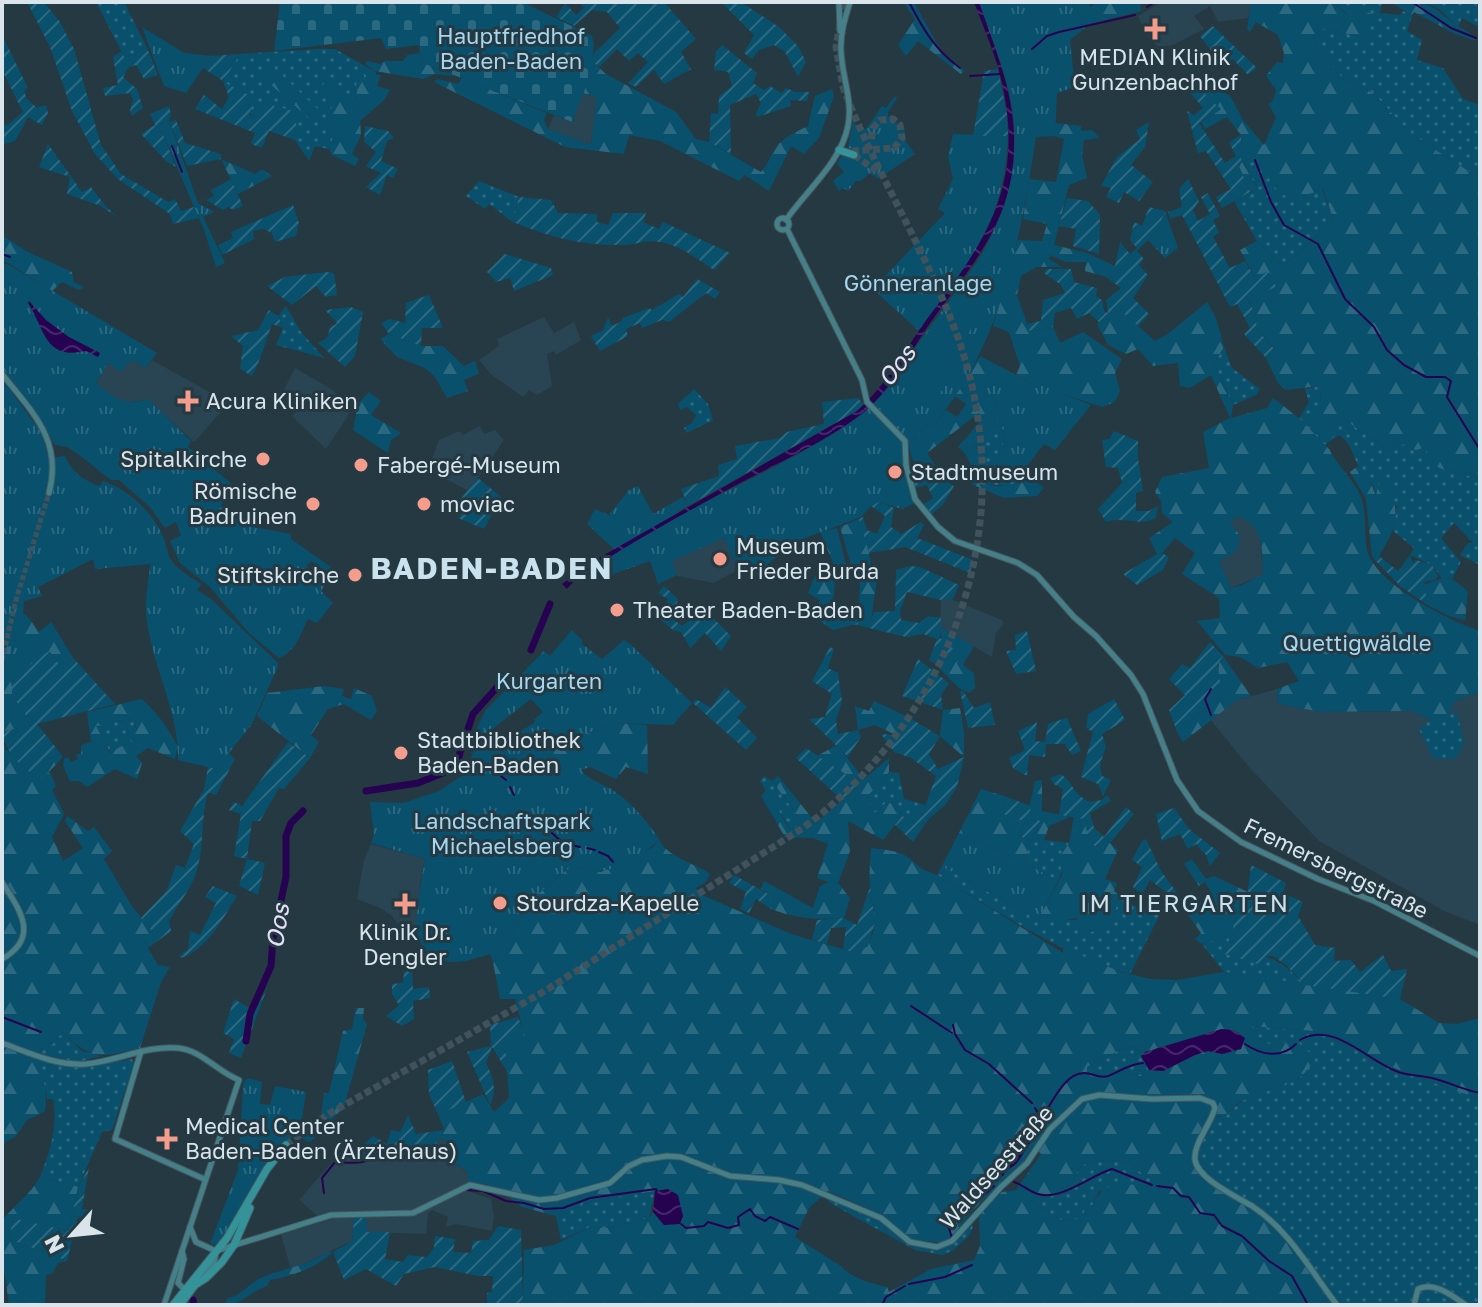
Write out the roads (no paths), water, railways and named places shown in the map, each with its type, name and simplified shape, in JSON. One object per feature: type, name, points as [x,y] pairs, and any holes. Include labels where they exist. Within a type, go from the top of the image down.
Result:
[{"type":"main road","points":[[786,220],[840,148],[848,126],[850,104],[842,60],[839,2]]},
{"type":"main road","points":[[841,36],[850,2]]},
{"type":"main road","points":[[840,148],[853,153]]},
{"type":"main road","points":[[780,219],[786,220],[789,225],[787,229],[781,230],[777,225],[780,219]]},
{"type":"main road","name":"Fremersbergstraße","points":[[787,229],[862,380],[869,404],[905,441],[905,460],[915,499],[938,527],[955,541],[1032,570],[1131,675],[1146,701],[1177,780],[1198,811],[1241,842],[1318,879],[1374,901],[1480,956]]},
{"type":"main road","points":[[2,374],[41,424],[48,438],[54,467],[49,493]]},
{"type":"main road","points":[[2,882],[20,909],[24,923],[22,937],[14,950],[2,959]]},
{"type":"main road","points":[[2,1043],[72,1064],[94,1063],[141,1051],[178,1048],[191,1052],[239,1080],[164,1305]]},
{"type":"main road","points":[[141,1051],[115,1139],[204,1179]]},
{"type":"main road","name":"Waldseestraße","points":[[216,1251],[331,1215],[413,1213],[470,1185],[533,1199],[557,1198],[610,1183],[629,1166],[642,1160],[675,1156],[730,1176],[802,1185],[881,1218],[910,1242],[943,1246],[952,1241],[1027,1163],[1050,1129],[1082,1099],[1099,1095],[1141,1099],[1200,1098],[1215,1105],[1195,1153],[1197,1167],[1214,1183],[1255,1208],[1283,1231],[1337,1305]]},
{"type":"main road","points":[[173,1305],[235,1227],[267,1169],[286,1145]]},
{"type":"main road","points":[[180,1305],[186,1291],[213,1272],[234,1245],[254,1194]]},
{"type":"main road","points":[[191,1222],[191,1234],[198,1244],[216,1251]]},
{"type":"main road","points":[[182,1250],[198,1244]]},
{"type":"main road","points":[[182,1250],[184,1259],[178,1283],[186,1291]]},
{"type":"main road","points":[[195,1285],[214,1263],[216,1251]]},
{"type":"main road","points":[[1414,1305],[1416,1292],[1420,1287],[1428,1286],[1444,1291],[1466,1305]]},
{"type":"water","points":[[974,2],[979,2],[1002,68],[1014,136],[1013,167],[1007,195],[998,220],[972,266],[894,378],[869,408],[815,444],[635,541],[585,572],[567,589],[562,584],[590,563],[857,411],[886,378],[948,291],[982,238],[995,211],[1004,183],[1008,152],[1008,120],[1002,83]]},
{"type":"water","points":[[29,301],[46,320],[69,337],[100,353],[98,357],[86,351],[72,353],[54,347],[43,333]]},
{"type":"water","points":[[1222,1029],[1233,1030],[1245,1038],[1241,1049],[1222,1054],[1208,1051],[1163,1071],[1149,1070],[1141,1056],[1145,1052]]},
{"type":"water","points":[[1033,1117],[1039,1124],[1032,1141],[1017,1163],[1003,1176],[992,1178],[990,1167],[1003,1159],[1018,1132]]},
{"type":"water","points":[[668,1189],[678,1195],[683,1216],[680,1224],[664,1225],[653,1212],[655,1191]]},
{"type":"waterway","points":[[909,2],[930,38],[960,68]]},
{"type":"waterway","points":[[1147,7],[1155,2]]},
{"type":"waterway","points":[[1412,2],[1451,28],[1476,38]]},
{"type":"waterway","points":[[1032,49],[1047,36],[1059,32],[1135,15]]},
{"type":"waterway","points":[[970,76],[1000,74]]},
{"type":"waterway","points":[[172,146],[182,172]]},
{"type":"waterway","points":[[1255,160],[1271,202],[1284,225],[1318,244],[1345,299],[1374,327],[1387,350],[1404,365],[1426,377],[1445,377],[1451,381],[1447,397],[1480,450]]},
{"type":"waterway","points":[[2,254],[10,257]]},
{"type":"waterway","name":"Oos","points":[[531,650],[550,604]]},
{"type":"waterway","name":"Oos","points":[[366,791],[418,783],[443,773],[459,756],[473,714],[500,684]]},
{"type":"waterway","points":[[1211,689],[1205,699],[1211,715]]},
{"type":"waterway","points":[[474,762],[483,763]]},
{"type":"waterway","points":[[486,764],[506,780]]},
{"type":"waterway","points":[[510,787],[514,795]]},
{"type":"waterway","name":"Oos","points":[[246,1041],[250,1014],[271,966],[273,938],[286,877],[286,836],[291,823],[303,811]]},
{"type":"waterway","points":[[544,823],[549,830]]},
{"type":"waterway","points":[[552,833],[563,843],[580,847]]},
{"type":"waterway","points":[[587,848],[595,850]]},
{"type":"waterway","points":[[599,852],[613,862]]},
{"type":"waterway","points":[[911,1006],[952,1033]]},
{"type":"waterway","points":[[2,1017],[41,1032]]},
{"type":"waterway","points":[[953,1025],[965,1050],[989,1064],[1032,1103]]},
{"type":"waterway","points":[[1300,1040],[1313,1035],[1337,1038],[1400,1073],[1432,1078],[1480,1093]]},
{"type":"waterway","points":[[1245,1044],[1271,1054],[1284,1052],[1296,1044]]},
{"type":"waterway","points":[[1039,1122],[1063,1085],[1076,1075],[1087,1073],[1105,1077],[1143,1063]]},
{"type":"waterway","points":[[1035,1108],[1041,1118]]},
{"type":"waterway","points":[[324,1193],[322,1178],[335,1162],[359,1163],[392,1155],[413,1160]]},
{"type":"waterway","points":[[1014,1182],[1035,1193],[1056,1194],[1112,1169],[1152,1185]]},
{"type":"waterway","points":[[952,1238],[948,1225],[950,1216],[973,1205],[994,1186]]},
{"type":"waterway","points":[[1157,1186],[1173,1188],[1181,1196],[1189,1197],[1200,1213],[1214,1215],[1222,1226],[1242,1236],[1269,1261],[1292,1276],[1308,1305]]},
{"type":"waterway","points":[[467,1190],[483,1191],[506,1201],[544,1209],[563,1208],[590,1198],[657,1191]]},
{"type":"waterway","points":[[681,1224],[686,1228],[704,1226],[708,1222],[728,1228],[739,1225],[738,1217],[750,1209],[765,1221],[770,1217],[798,1229]]},
{"type":"waterway","points":[[909,1284],[945,1277],[972,1265]]},
{"type":"waterway","points":[[882,1305],[886,1297],[905,1286]]},
{"type":"waterway","name":"Oos","points":[[193,1300],[194,1305]]},
{"type":"tunnel","points":[[286,1145],[327,1115],[543,992],[803,828],[856,782],[901,728],[936,670],[962,607],[978,541],[982,473],[976,404],[945,303],[870,150],[843,87],[836,47],[844,2]]},
{"type":"tunnel","points":[[852,151],[894,148],[902,138],[900,125],[893,119],[880,120],[873,128],[871,142]]},
{"type":"tunnel","points":[[854,155],[881,174]]},
{"type":"tunnel","points":[[2,660],[16,600],[49,493]]},
{"type":"place","name":"MEDIAN Klinik Gunzenbachhof","points":[[1155,29]]},
{"type":"place","name":"Acura Kliniken","points":[[188,401]]},
{"type":"place","name":"Spitalkirche","points":[[263,459]]},
{"type":"place","name":"Fabergé-Museum","points":[[361,465]]},
{"type":"place","name":"Stadtmuseum","points":[[895,472]]},
{"type":"place","name":"Römische Badruinen","points":[[313,504]]},
{"type":"place","name":"moviac","points":[[424,504]]},
{"type":"place","name":"Museum Frieder Burda","points":[[720,559]]},
{"type":"place","name":"Stiftskirche","points":[[355,575]]},
{"type":"place","name":"Theater Baden-Baden","points":[[617,610]]},
{"type":"place","name":"Stadtbibliothek Baden-Baden","points":[[401,753]]},
{"type":"place","name":"Stourdza-Kapelle","points":[[500,903]]},
{"type":"place","name":"Klinik Dr. Dengler","points":[[405,904]]},
{"type":"place","name":"Medical Center Baden-Baden (Ärztehaus)","points":[[167,1139]]},
{"type":"district","name":"BADEN-BADEN","points":[[492,569]]},
{"type":"district","name":"IM TIERGARTEN","points":[[1185,904]]},
{"type":"park label","name":"Hauptfriedhof Baden-Baden","points":[[511,48]]},
{"type":"park label","name":"Gönneranlage","points":[[918,283]]},
{"type":"park label","name":"Quettigwäldle","points":[[1357,643]]},
{"type":"park label","name":"Kurgarten","points":[[549,681]]},
{"type":"park label","name":"Landschaftspark Michaelsberg","points":[[502,834]]}]
